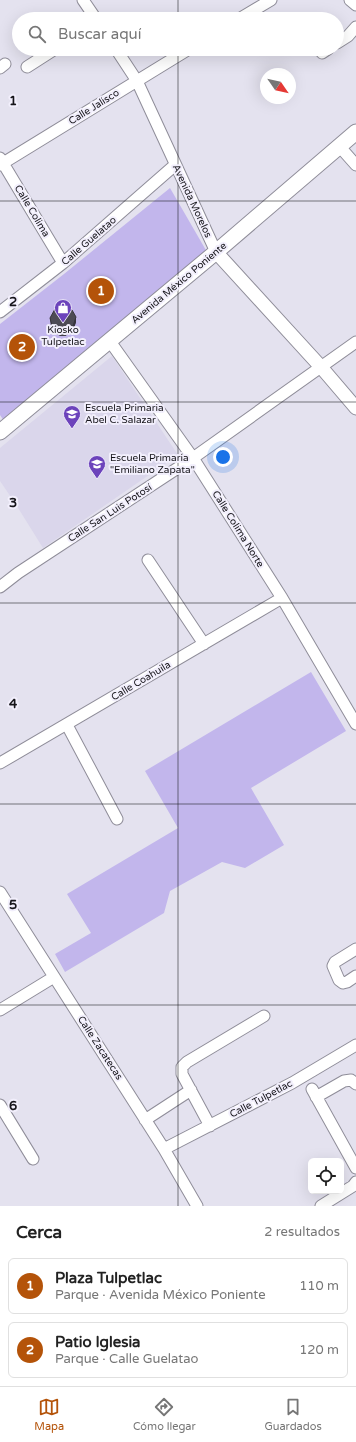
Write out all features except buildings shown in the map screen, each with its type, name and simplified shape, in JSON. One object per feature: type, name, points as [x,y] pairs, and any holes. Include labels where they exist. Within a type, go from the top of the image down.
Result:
[{"type":"main road","name":"Avenida México Poniente","points":[[0,432],[216,252],[356,132]]},
{"type":"street","points":[[83,0],[91,12]]},
{"type":"street","points":[[251,12],[271,0]]},
{"type":"street","points":[[350,0],[356,5]]},
{"type":"street","points":[[344,39],[356,27]]},
{"type":"street","points":[[26,67],[44,56]]},
{"type":"street","name":"Avenida Morelos","points":[[120,56],[136,81],[216,252],[321,366],[356,408]]},
{"type":"street","name":"Calle Jalisco","points":[[1,162],[177,56]]},
{"type":"street","points":[[340,147],[356,165]]},
{"type":"street","name":"Calle Colima","points":[[1,162],[63,264]]},
{"type":"street","name":"Calle Guelatao","points":[[0,312],[63,264],[175,165]]},
{"type":"street","name":"Calle Colima Norte","points":[[109,340],[193,458],[282,598],[356,724]]},
{"type":"street","name":"Calle San Luis Potosí","points":[[0,587],[18,573],[193,458],[356,342]]},
{"type":"street","points":[[148,560],[204,644]]},
{"type":"street","name":"Calle Coahuila","points":[[0,763],[282,598]]},
{"type":"street","points":[[346,708],[356,702]]},
{"type":"street","points":[[67,724],[117,819]]},
{"type":"street","name":"Calle Zacatecas","points":[[0,892],[164,1150],[197,1206]]},
{"type":"street","points":[[356,949],[335,962],[333,966],[339,980],[343,983],[356,976]]},
{"type":"street","points":[[0,1010],[54,977]]},
{"type":"street","points":[[210,1126],[182,1074],[182,1067],[187,1062],[264,1016]]},
{"type":"street","name":"Calle Tulpetlac","points":[[164,1150],[292,1083],[356,1045]]},
{"type":"street","points":[[356,1084],[351,1080],[344,1081],[314,1093],[356,1168]]},
{"type":"street","points":[[145,1120],[191,1090]]},
{"type":"street","points":[[0,1104],[33,1159]]},
{"type":"street","points":[[321,1206],[353,1186],[356,1182]]},
{"type":"shaded area","points":[[170,188],[207,252],[4,421],[0,415],[0,324]]},
{"type":"shaded area","points":[[112,356],[178,455],[43,548],[0,481],[0,448]]},
{"type":"shaded area","points":[[311,672],[346,731],[251,788],[284,845],[245,868],[222,862],[170,891],[164,913],[65,972],[55,954],[91,933],[67,894],[178,828],[145,771]]},
{"type":"place","name":"Plaza Tulpetlac","points":[[101,291]]},
{"type":"place","name":"Kiosko Tulpetlac","points":[[63,323]]},
{"type":"place","name":"Patio Iglesia","points":[[22,347]]},
{"type":"place","name":"Escuela Primaria Abel C. Salazar","points":[[72,429]]},
{"type":"place","name":"Escuela Primaria \"Emiliano Zapata\"","points":[[97,479]]}]
